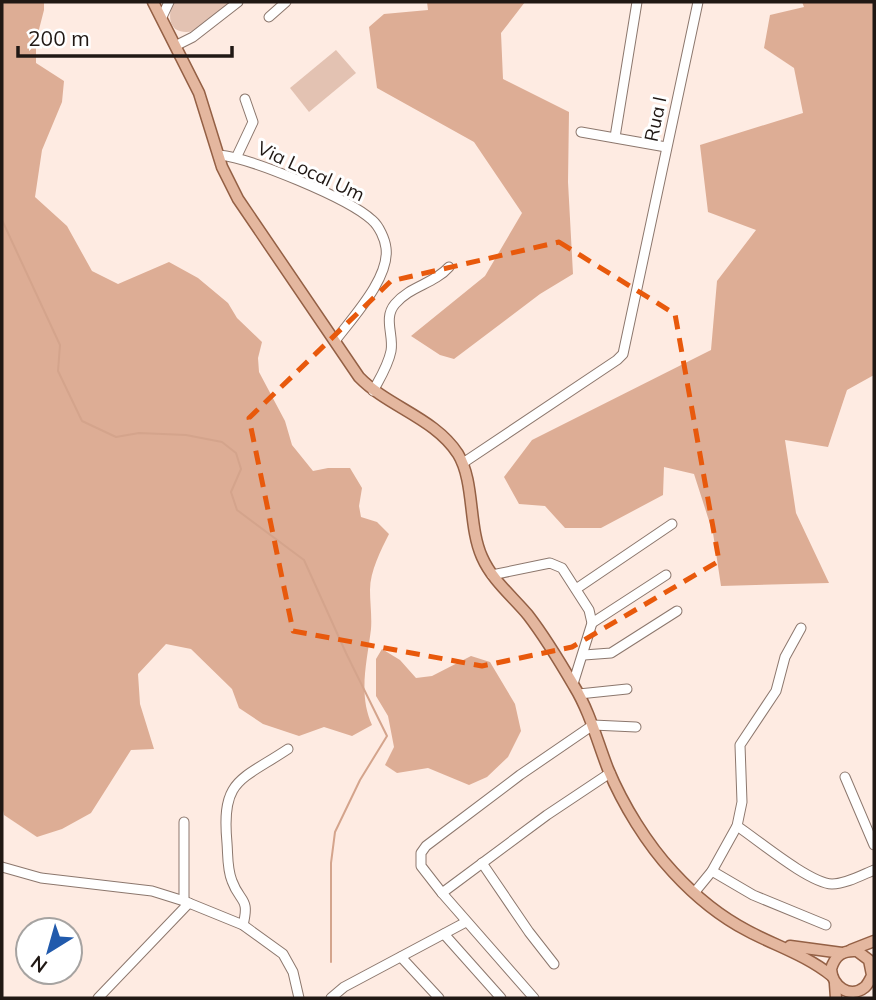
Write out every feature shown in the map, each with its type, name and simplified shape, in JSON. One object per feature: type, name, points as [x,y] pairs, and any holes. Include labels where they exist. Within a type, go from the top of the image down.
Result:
[{"type":"main road","points":[[153,2],[205,107],[226,178],[238,199],[359,377],[373,391],[439,432],[457,452],[463,463],[479,548],[492,575],[529,616],[576,689],[593,725],[610,773],[660,857],[694,893],[733,923],[810,961],[846,991],[862,993],[873,974],[864,954],[775,943]]},
{"type":"main road","points":[[836,998],[833,962],[846,952],[874,941]]},
{"type":"street","points":[[162,17],[169,2]]},
{"type":"street","points":[[177,46],[238,2]]},
{"type":"street","points":[[269,17],[286,2]]},
{"type":"street","name":"Rua I","points":[[615,137],[637,2]]},
{"type":"street","name":"Rua I","points":[[463,463],[621,357],[625,349],[698,2]]},
{"type":"street","points":[[237,156],[253,122],[245,99]]},
{"type":"street","points":[[581,132],[666,147]]},
{"type":"street","name":"Via Local Um","points":[[219,155],[237,156],[355,208],[374,222],[386,248],[385,261],[379,279],[335,341]]},
{"type":"street","points":[[373,391],[388,363],[392,348],[389,313],[409,291],[435,279],[449,267]]},
{"type":"street","points":[[576,589],[673,524]]},
{"type":"street","points":[[492,575],[550,563],[562,568],[589,610],[592,623],[576,689],[627,689]]},
{"type":"street","points":[[592,623],[666,575]]},
{"type":"street","points":[[584,655],[611,653],[677,611]]},
{"type":"street","points":[[694,893],[712,871],[737,826],[742,802],[740,745],[776,691],[785,657],[802,628]]},
{"type":"street","points":[[534,998],[442,894],[421,866],[421,853],[426,846],[520,775],[593,725],[636,727]]},
{"type":"street","points":[[243,925],[246,904],[230,874],[225,821],[228,800],[235,785],[288,749]]},
{"type":"street","points":[[442,894],[610,773]]},
{"type":"street","points":[[845,777],[874,845]]},
{"type":"street","points":[[98,998],[186,902],[184,822]]},
{"type":"street","points":[[737,826],[805,873],[828,884],[836,884],[874,870]]},
{"type":"street","points":[[482,863],[528,932],[554,964]]},
{"type":"street","points":[[2,867],[41,877],[131,887],[186,902],[243,925],[284,954],[293,972],[299,998]]},
{"type":"street","points":[[712,871],[752,895],[826,925]]},
{"type":"street","points":[[331,998],[344,987],[466,922]]},
{"type":"street","points":[[443,934],[501,998]]},
{"type":"street","points":[[401,957],[439,998]]},
{"type":"highlighted area","points":[[559,242],[675,314],[719,561],[572,647],[482,666],[293,631],[249,418],[391,281]]},
{"type":"shaded area","points":[[2,2],[44,2],[36,41],[36,63],[64,81],[62,102],[42,150],[35,197],[67,226],[92,271],[118,284],[169,262],[198,278],[228,303],[237,318],[262,342],[258,358],[259,372],[285,421],[292,445],[313,471],[350,468],[362,488],[359,506],[361,517],[377,522],[389,534],[376,561],[370,583],[371,629],[364,690],[372,725],[352,736],[324,727],[299,736],[263,724],[239,708],[232,689],[191,649],[166,644],[138,674],[140,704],[154,749],[131,750],[91,813],[62,829],[37,837],[4,815],[2,805]]},
{"type":"shaded area","points":[[173,2],[232,2],[194,31],[186,32],[175,29],[172,25],[170,15]]},
{"type":"shaded area","points":[[427,2],[525,2],[501,33],[503,79],[569,112],[568,182],[573,274],[540,294],[454,359],[440,355],[411,336],[485,276],[522,213],[474,142],[377,88],[369,27],[384,14],[428,10]]},
{"type":"shaded area","points":[[802,2],[874,2],[874,375],[847,390],[828,447],[785,440],[796,513],[829,583],[721,586],[713,533],[694,474],[664,467],[663,495],[601,528],[565,528],[545,506],[519,504],[504,477],[532,440],[711,350],[717,281],[756,230],[708,212],[700,145],[803,113],[794,68],[764,48],[770,15],[804,7]]},
{"type":"shaded area","points":[[336,50],[356,73],[309,112],[290,88]]},
{"type":"shaded area","points":[[382,649],[400,660],[416,678],[432,676],[471,656],[490,662],[515,704],[521,731],[508,757],[487,777],[469,785],[428,768],[397,773],[385,765],[394,747],[388,716],[376,696],[376,659]]},
{"type":"waterway","points":[[2,220],[60,345],[58,371],[82,421],[116,437],[139,433],[186,435],[222,442],[236,453],[241,469],[231,492],[237,510],[304,560],[387,736],[360,780],[335,832],[331,863],[331,962]]}]
